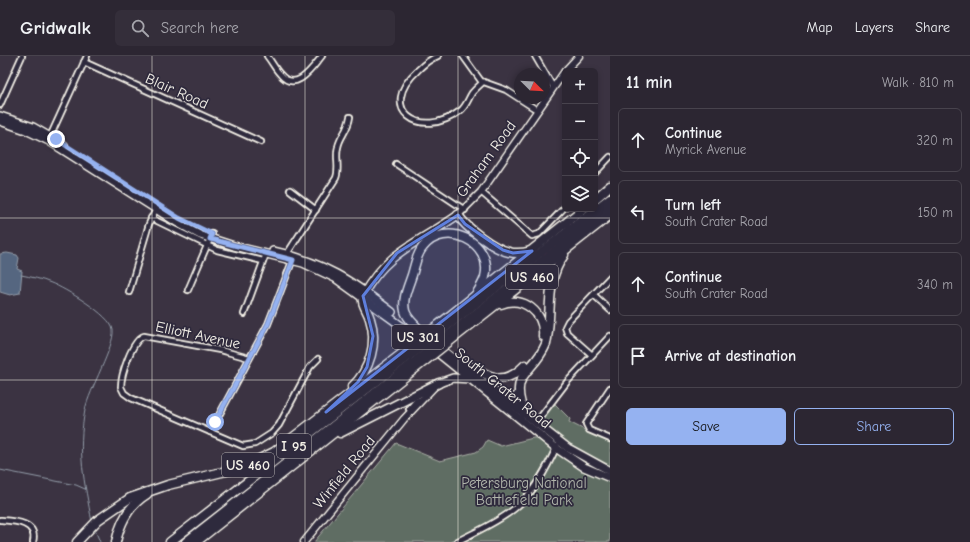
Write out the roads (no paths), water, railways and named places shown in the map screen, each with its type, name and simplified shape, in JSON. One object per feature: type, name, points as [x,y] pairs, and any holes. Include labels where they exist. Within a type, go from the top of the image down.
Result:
[{"type":"highway","points":[[598,196],[610,186]]},
{"type":"highway","points":[[598,206],[610,198]]},
{"type":"highway","name":"I 95","points":[[444,334],[610,198]]},
{"type":"highway","name":"I 95","points":[[170,542],[610,207]]},
{"type":"highway","name":"US 460","points":[[444,334],[475,296],[580,212]]},
{"type":"highway","points":[[551,235],[588,212]]},
{"type":"highway","points":[[458,215],[465,224],[503,250],[513,253],[532,251]]},
{"type":"highway","name":"US 460","points":[[116,542],[121,525],[128,513],[138,501],[156,489],[227,472],[251,464],[286,444],[326,412],[420,352],[444,334],[493,308],[610,215]]},
{"type":"highway","points":[[420,333],[418,328],[406,315],[404,302],[418,255],[430,241],[443,235],[455,234],[466,238],[478,248],[485,260],[486,272],[483,284],[475,296]]},
{"type":"highway","points":[[524,413],[518,395],[520,382],[523,374],[541,353],[546,344],[552,278],[557,265],[571,246]]},
{"type":"highway","points":[[326,412],[358,382],[370,359],[373,344],[372,328],[362,301],[364,294]]},
{"type":"highway","points":[[462,363],[486,376],[506,377],[522,369],[540,347],[543,328],[540,318],[532,308],[523,303],[512,301],[493,308]]},
{"type":"highway","name":"I 95","points":[[186,542],[420,352]]},
{"type":"highway","name":"US 460","points":[[196,542],[325,440],[420,352]]},
{"type":"highway","points":[[325,440],[438,383]]},
{"type":"highway","points":[[509,405],[518,395]]},
{"type":"highway","points":[[77,542],[98,520],[116,506],[136,495],[156,489]]},
{"type":"main road","name":"Graham Road","points":[[568,68],[579,56]]},
{"type":"main road","name":"Graham Road","points":[[364,294],[380,270],[397,253],[465,210],[481,192],[562,75]]},
{"type":"main road","name":"South Crater Road","points":[[0,116],[33,128],[50,138],[179,218],[209,240],[294,258],[323,271],[364,294],[462,363],[509,405],[584,467],[610,478]]},
{"type":"main road","name":"South Crater Road","points":[[0,121],[50,138],[156,210],[209,240],[264,257],[285,256]]},
{"type":"main road","name":"South Crater Road","points":[[364,294],[472,379],[509,405],[524,413],[533,425]]},
{"type":"main road","points":[[438,383],[458,377],[472,379]]},
{"type":"main road","name":"Winfield Road","points":[[304,542],[404,419],[438,383]]},
{"type":"main road","name":"South Crater Road","points":[[557,445],[610,470]]},
{"type":"street","points":[[0,105],[22,56]]},
{"type":"street","points":[[50,138],[87,56]]},
{"type":"street","points":[[267,56],[280,74],[286,79],[294,81],[305,77],[322,56]]},
{"type":"street","points":[[438,56],[424,64],[407,80],[402,89],[401,102],[407,115],[414,121],[425,124],[434,123],[462,110],[471,94],[483,82]]},
{"type":"street","points":[[463,56],[483,82],[506,90],[537,110]]},
{"type":"street","points":[[535,56],[553,87]]},
{"type":"street","name":"Blair Road","points":[[84,62],[261,142]]},
{"type":"street","points":[[285,256],[338,174],[338,147],[347,130],[350,117]]},
{"type":"street","points":[[598,170],[610,157]]},
{"type":"street","points":[[396,164],[465,210]]},
{"type":"street","points":[[290,190],[316,210]]},
{"type":"street","points":[[481,192],[532,236],[539,234],[562,210]]},
{"type":"street","points":[[129,292],[151,218],[156,210]]},
{"type":"street","points":[[151,218],[209,240],[188,290]]},
{"type":"street","points":[[244,314],[264,257]]},
{"type":"street","points":[[294,258],[271,318],[210,432],[243,446],[255,444],[266,437],[279,425],[310,367],[318,359]]},
{"type":"street","points":[[592,355],[566,332],[566,325],[610,277]]},
{"type":"street","points":[[594,295],[610,310]]},
{"type":"street","name":"Elliott Avenue","points":[[210,432],[127,396],[122,390],[122,380],[133,347],[141,338],[148,336],[220,350],[249,358]]},
{"type":"street","points":[[533,425],[567,382],[610,336]]},
{"type":"street","points":[[609,390],[587,422],[587,426],[590,430],[610,439]]},
{"type":"street","points":[[456,542],[504,516],[519,505],[536,485],[557,445]]},
{"type":"street","points":[[0,520],[21,522],[27,525],[33,532],[33,542]]},
{"type":"water","points":[[7,253],[17,255],[19,258],[17,269],[22,271],[20,293],[10,295],[0,292],[0,254]]},
{"type":"waterway","points":[[21,275],[48,282],[76,296],[104,317],[113,330],[113,337],[106,357],[87,401],[83,425],[82,466],[92,522]]},
{"type":"waterway","points":[[0,470],[76,485],[85,489]]},
{"type":"waterway","points":[[95,530],[100,542]]},
{"type":"park label","name":"Petersburg National Battlefield Park","points":[[524,492]]}]
